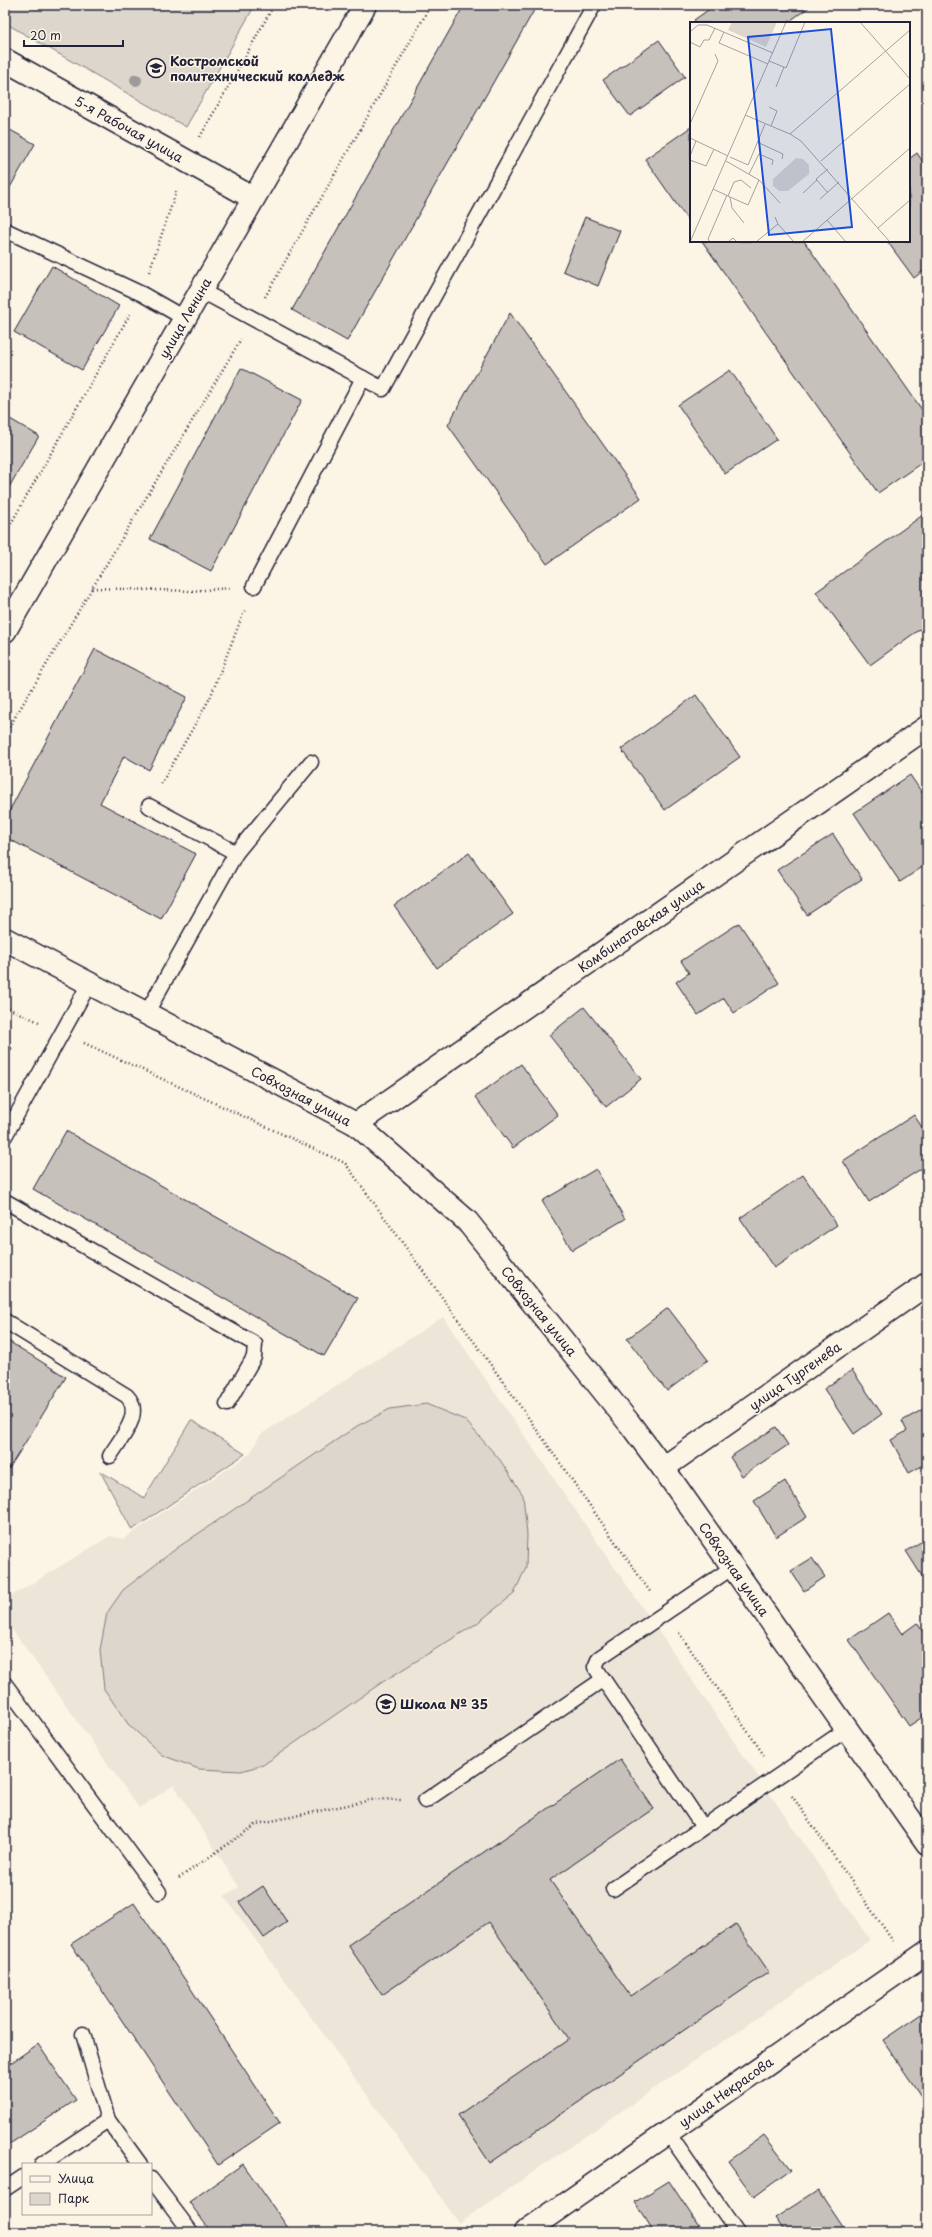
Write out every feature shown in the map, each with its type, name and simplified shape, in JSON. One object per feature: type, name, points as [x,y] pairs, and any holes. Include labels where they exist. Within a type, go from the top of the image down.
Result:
[{"type":"street","name":"улица Ленина","points":[[5,631],[253,198],[366,5]]},
{"type":"street","name":"5-я Рабочая улица","points":[[5,60],[253,198]]},
{"type":"street","name":"Комбинатовская улица","points":[[356,1124],[927,727]]},
{"type":"street","name":"Совхозная улица","points":[[5,939],[356,1124],[467,1221],[630,1424],[663,1468],[927,1843]]},
{"type":"street","name":"улица Тургенева","points":[[663,1468],[927,1284]]},
{"type":"street","name":"улица Некрасова","points":[[525,2232],[927,1952]]},
{"type":"lane","points":[[200,290],[383,389],[594,5]]},
{"type":"lane","points":[[5,230],[142,294],[184,318]]},
{"type":"lane","points":[[254,586],[363,378]]},
{"type":"lane","points":[[146,1014],[236,853],[311,762]]},
{"type":"lane","points":[[149,806],[236,853]]},
{"type":"lane","points":[[5,1136],[89,984]]},
{"type":"lane","points":[[5,1201],[255,1344],[254,1357],[227,1404]]},
{"type":"lane","points":[[5,1322],[127,1396],[133,1403],[134,1412],[131,1421],[110,1456]]},
{"type":"lane","points":[[703,1828],[602,1680],[595,1667],[599,1658],[733,1567]]},
{"type":"lane","points":[[425,1801],[602,1680]]},
{"type":"lane","points":[[5,1684],[159,1892]]},
{"type":"lane","points":[[613,1889],[847,1729]]},
{"type":"lane","points":[[83,2034],[108,2120],[139,2163]]},
{"type":"lane","points":[[44,2163],[108,2120]]},
{"type":"lane","points":[[668,2133],[737,2232]]},
{"type":"lane","points":[[5,2189],[22,2178]]},
{"type":"lane","points":[[152,2180],[190,2232]]},
{"type":"path","points":[[5,734],[253,319],[431,5]]},
{"type":"path","points":[[92,588],[191,591],[254,586],[210,698],[149,806]]},
{"type":"path","points":[[5,1006],[345,1163],[509,1390],[909,1964]]},
{"type":"path","points":[[159,1892],[257,1824],[376,1799],[425,1801]]},
{"type":"shaded area","name":"Школа № 35","points":[[443,1317],[870,1940],[459,2223],[224,1896],[239,1887],[174,1785],[139,1808],[5,1619],[5,1600],[110,1536],[123,1539],[250,1454],[260,1435]]},
{"type":"green space","name":"Костромской политехнический колледж","points":[[5,5],[255,5],[186,127],[5,23]]},
{"type":"green space","points":[[426,1404],[465,1420],[500,1460],[523,1495],[527,1534],[526,1567],[514,1594],[476,1624],[384,1681],[263,1765],[241,1771],[199,1769],[162,1755],[128,1724],[104,1689],[100,1650],[107,1613],[123,1590],[177,1548],[357,1426],[390,1409]]},
{"type":"green space","points":[[191,1420],[245,1454],[132,1530],[100,1471],[144,1498]]},
{"type":"building","points":[[464,5],[537,5],[347,341],[292,310]]},
{"type":"building","points":[[715,5],[812,5],[788,22],[696,22],[694,20]]},
{"type":"building","points":[[659,40],[685,77],[630,116],[603,80]]},
{"type":"building","points":[[5,127],[35,144],[5,196]]},
{"type":"building","points":[[690,128],[690,224],[645,159]]},
{"type":"building","points":[[917,153],[927,168],[927,268],[914,278],[888,242],[910,242],[910,158]]},
{"type":"building","points":[[585,217],[620,231],[598,286],[563,271]]},
{"type":"building","points":[[703,242],[805,242],[927,417],[927,459],[878,493]]},
{"type":"building","points":[[52,266],[119,306],[82,370],[14,332]]},
{"type":"building","points":[[510,313],[641,498],[547,564],[448,425]]},
{"type":"building","points":[[241,368],[302,400],[211,571],[150,539]]},
{"type":"building","points":[[730,370],[777,439],[725,474],[678,405]]},
{"type":"building","points":[[5,416],[39,436],[5,494]]},
{"type":"building","points":[[927,512],[927,624],[870,665],[816,592]]},
{"type":"building","points":[[95,649],[187,697],[149,770],[124,756],[100,803],[196,854],[161,919],[5,837],[5,819]]},
{"type":"building","points":[[696,695],[740,757],[665,810],[621,749]]},
{"type":"building","points":[[910,775],[927,800],[927,864],[900,882],[854,813]]},
{"type":"building","points":[[833,834],[862,879],[807,915],[777,870]]},
{"type":"building","points":[[469,853],[513,914],[437,968],[394,906]]},
{"type":"building","points":[[739,923],[779,983],[734,1013],[724,998],[698,1015],[676,982],[689,973],[681,961]]},
{"type":"building","points":[[584,1007],[641,1079],[606,1107],[549,1035]]},
{"type":"building","points":[[5,1044],[12,1048],[5,1059]]},
{"type":"building","points":[[521,1064],[558,1115],[513,1148],[475,1097]]},
{"type":"building","points":[[914,1115],[927,1135],[927,1165],[869,1202],[843,1161]]},
{"type":"building","points":[[66,1131],[358,1298],[324,1356],[33,1189]]},
{"type":"building","points":[[596,1169],[625,1219],[572,1250],[542,1201]]},
{"type":"building","points":[[803,1175],[837,1225],[774,1268],[740,1218]]},
{"type":"building","points":[[668,1308],[708,1360],[667,1391],[627,1339]]},
{"type":"building","points":[[5,1339],[66,1377],[5,1475]]},
{"type":"building","points":[[852,1370],[882,1414],[854,1434],[824,1389]]},
{"type":"building","points":[[927,1407],[927,1463],[909,1473],[891,1440],[907,1431],[902,1421]]},
{"type":"building","points":[[776,1427],[788,1445],[742,1476],[730,1457]]},
{"type":"building","points":[[785,1481],[807,1517],[776,1537],[754,1501]]},
{"type":"building","points":[[927,1538],[927,1584],[906,1551]]},
{"type":"building","points":[[812,1558],[825,1577],[804,1591],[791,1571]]},
{"type":"building","points":[[888,1613],[902,1634],[917,1623],[927,1638],[927,1714],[909,1726],[849,1640]]},
{"type":"building","points":[[620,1759],[654,1809],[550,1880],[630,1996],[736,1924],[769,1972],[490,2163],[458,2115],[569,2039],[489,1922],[382,1995],[348,1945]]},
{"type":"building","points":[[263,1886],[287,1922],[264,1938],[239,1902]]},
{"type":"building","points":[[134,1903],[280,2123],[218,2165],[71,1944]]},
{"type":"building","points":[[927,2010],[927,2105],[883,2040]]},
{"type":"building","points":[[38,2044],[76,2100],[5,2147],[5,2067]]},
{"type":"building","points":[[764,2135],[791,2170],[754,2197],[728,2161]]},
{"type":"building","points":[[243,2164],[291,2232],[211,2232],[189,2202]]},
{"type":"building","points":[[669,2181],[700,2228],[693,2232],[654,2232],[635,2202]]},
{"type":"building","points":[[818,2190],[846,2232],[785,2232],[775,2218]]},
{"type":"place","name":"Костромской политехнический колледж","points":[[156,68]]},
{"type":"place","name":"Школа № 35","points":[[386,1704]]}]
